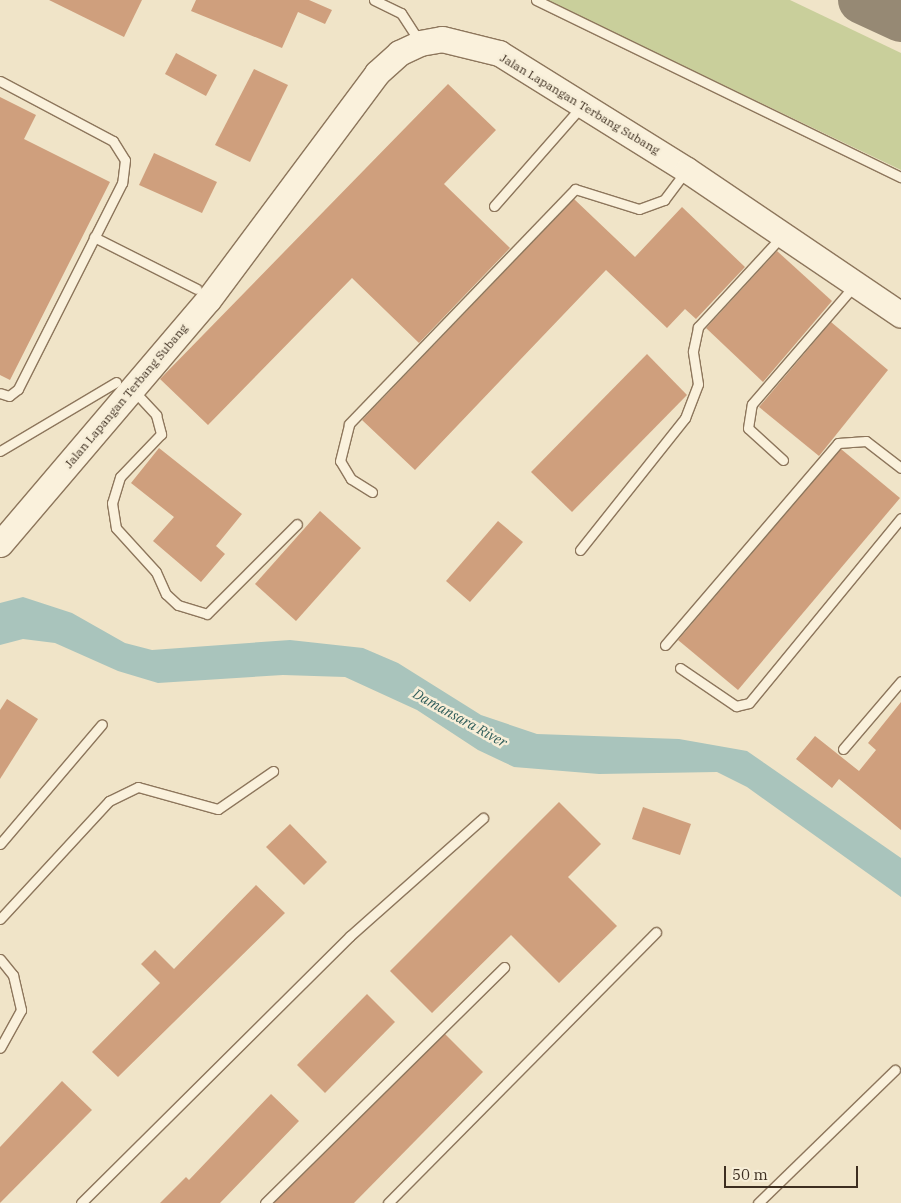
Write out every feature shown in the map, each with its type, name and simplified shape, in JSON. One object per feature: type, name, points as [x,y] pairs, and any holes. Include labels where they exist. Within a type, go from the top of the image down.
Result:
[{"type":"street","name":"Jalan Lapangan Terbang Subang","points":[[0,520],[124,386],[208,300],[247,244],[377,74],[400,53],[420,43],[442,39],[499,54],[687,170],[901,315]]},
{"type":"street","name":"Jalan Lapangan Terbang Subang","points":[[0,544],[124,386],[197,289],[247,244]]},
{"type":"lane","points":[[374,0],[401,13],[420,43]]},
{"type":"lane","points":[[536,0],[901,177]]},
{"type":"lane","points":[[0,81],[120,149],[125,160],[122,183],[18,389],[9,396],[0,392]]},
{"type":"lane","points":[[494,206],[583,105]]},
{"type":"lane","points":[[372,492],[351,478],[340,462],[349,424],[575,189],[640,209],[664,200],[687,170]]},
{"type":"lane","points":[[580,550],[685,418],[698,384],[693,351],[698,327],[782,235]]},
{"type":"lane","points":[[94,237],[197,289]]},
{"type":"lane","points":[[783,460],[748,428],[752,404],[855,284]]},
{"type":"lane","points":[[124,386],[156,415],[161,434],[120,477],[112,503],[116,528],[178,605],[207,614],[297,524]]},
{"type":"lane","name":"Jalan Lapangan Terbang Subang","points":[[0,452],[124,386]]},
{"type":"lane","points":[[665,644],[838,443],[866,441],[901,468]]},
{"type":"lane","points":[[680,668],[736,706],[748,703],[901,518]]},
{"type":"lane","points":[[843,750],[901,681]]},
{"type":"lane","points":[[0,844],[102,724]]},
{"type":"lane","points":[[0,919],[109,801],[138,787],[218,809],[273,771]]},
{"type":"lane","points":[[81,1203],[350,936],[483,818]]},
{"type":"lane","points":[[388,1203],[656,932]]},
{"type":"lane","points":[[0,959],[13,975],[21,1010],[0,1048]]},
{"type":"lane","points":[[266,1203],[504,967]]},
{"type":"lane","points":[[758,1203],[895,1070]]},
{"type":"green space","points":[[546,0],[790,0],[901,53],[901,170]]},
{"type":"water","name":"Damansara River","points":[[23,597],[72,613],[125,643],[152,650],[290,640],[363,648],[398,663],[481,715],[537,734],[679,739],[747,751],[901,858],[901,897],[747,787],[717,772],[599,774],[514,767],[478,750],[417,710],[345,677],[283,675],[158,683],[118,671],[55,643],[23,639],[0,645],[0,603]]},
{"type":"building","points":[[49,0],[142,0],[124,37]]},
{"type":"building","points":[[196,0],[309,0],[332,10],[325,24],[298,12],[282,48],[191,11]]},
{"type":"building","points":[[176,53],[217,75],[206,96],[165,74]]},
{"type":"building","points":[[254,69],[288,85],[250,162],[215,145]]},
{"type":"building","points":[[448,84],[496,130],[444,184],[510,248],[419,343],[352,278],[208,425],[160,379]]},
{"type":"building","points":[[0,97],[36,115],[24,139],[110,182],[10,380],[0,375]]},
{"type":"building","points":[[154,153],[217,182],[202,213],[139,185]]},
{"type":"building","points":[[574,199],[635,257],[682,207],[745,267],[696,319],[685,309],[667,328],[606,270],[415,470],[362,420]]},
{"type":"building","points":[[777,251],[832,301],[763,382],[706,328]]},
{"type":"building","points":[[831,322],[888,370],[819,456],[759,407]]},
{"type":"building","points":[[647,354],[687,395],[572,512],[531,472]]},
{"type":"building","points":[[159,448],[242,514],[216,546],[225,554],[201,582],[153,541],[174,517],[131,483]]},
{"type":"building","points":[[841,449],[900,498],[738,690],[678,640]]},
{"type":"building","points":[[320,511],[361,548],[296,621],[255,584]]},
{"type":"building","points":[[498,521],[523,542],[470,602],[446,581]]},
{"type":"building","points":[[7,699],[38,719],[0,779],[0,710]]},
{"type":"building","points":[[901,702],[901,830],[839,779],[832,788],[796,759],[815,736],[859,771],[876,750],[868,743]]},
{"type":"building","points":[[559,802],[601,844],[568,877],[617,926],[559,983],[511,935],[432,1013],[390,971]]},
{"type":"building","points":[[643,807],[691,824],[680,855],[632,839]]},
{"type":"building","points":[[290,824],[327,862],[304,885],[266,847]]},
{"type":"building","points":[[256,885],[285,913],[118,1077],[92,1052],[160,983],[141,964],[155,950],[174,969]]},
{"type":"building","points":[[367,994],[395,1022],[325,1093],[297,1065]]},
{"type":"building","points":[[445,1034],[483,1072],[354,1203],[274,1203]]},
{"type":"building","points":[[62,1081],[92,1110],[0,1203],[0,1147]]},
{"type":"building","points":[[271,1094],[299,1121],[220,1203],[160,1203],[186,1177],[189,1180]]},
{"type":"taxiway","points":[[862,0],[901,18]]}]
